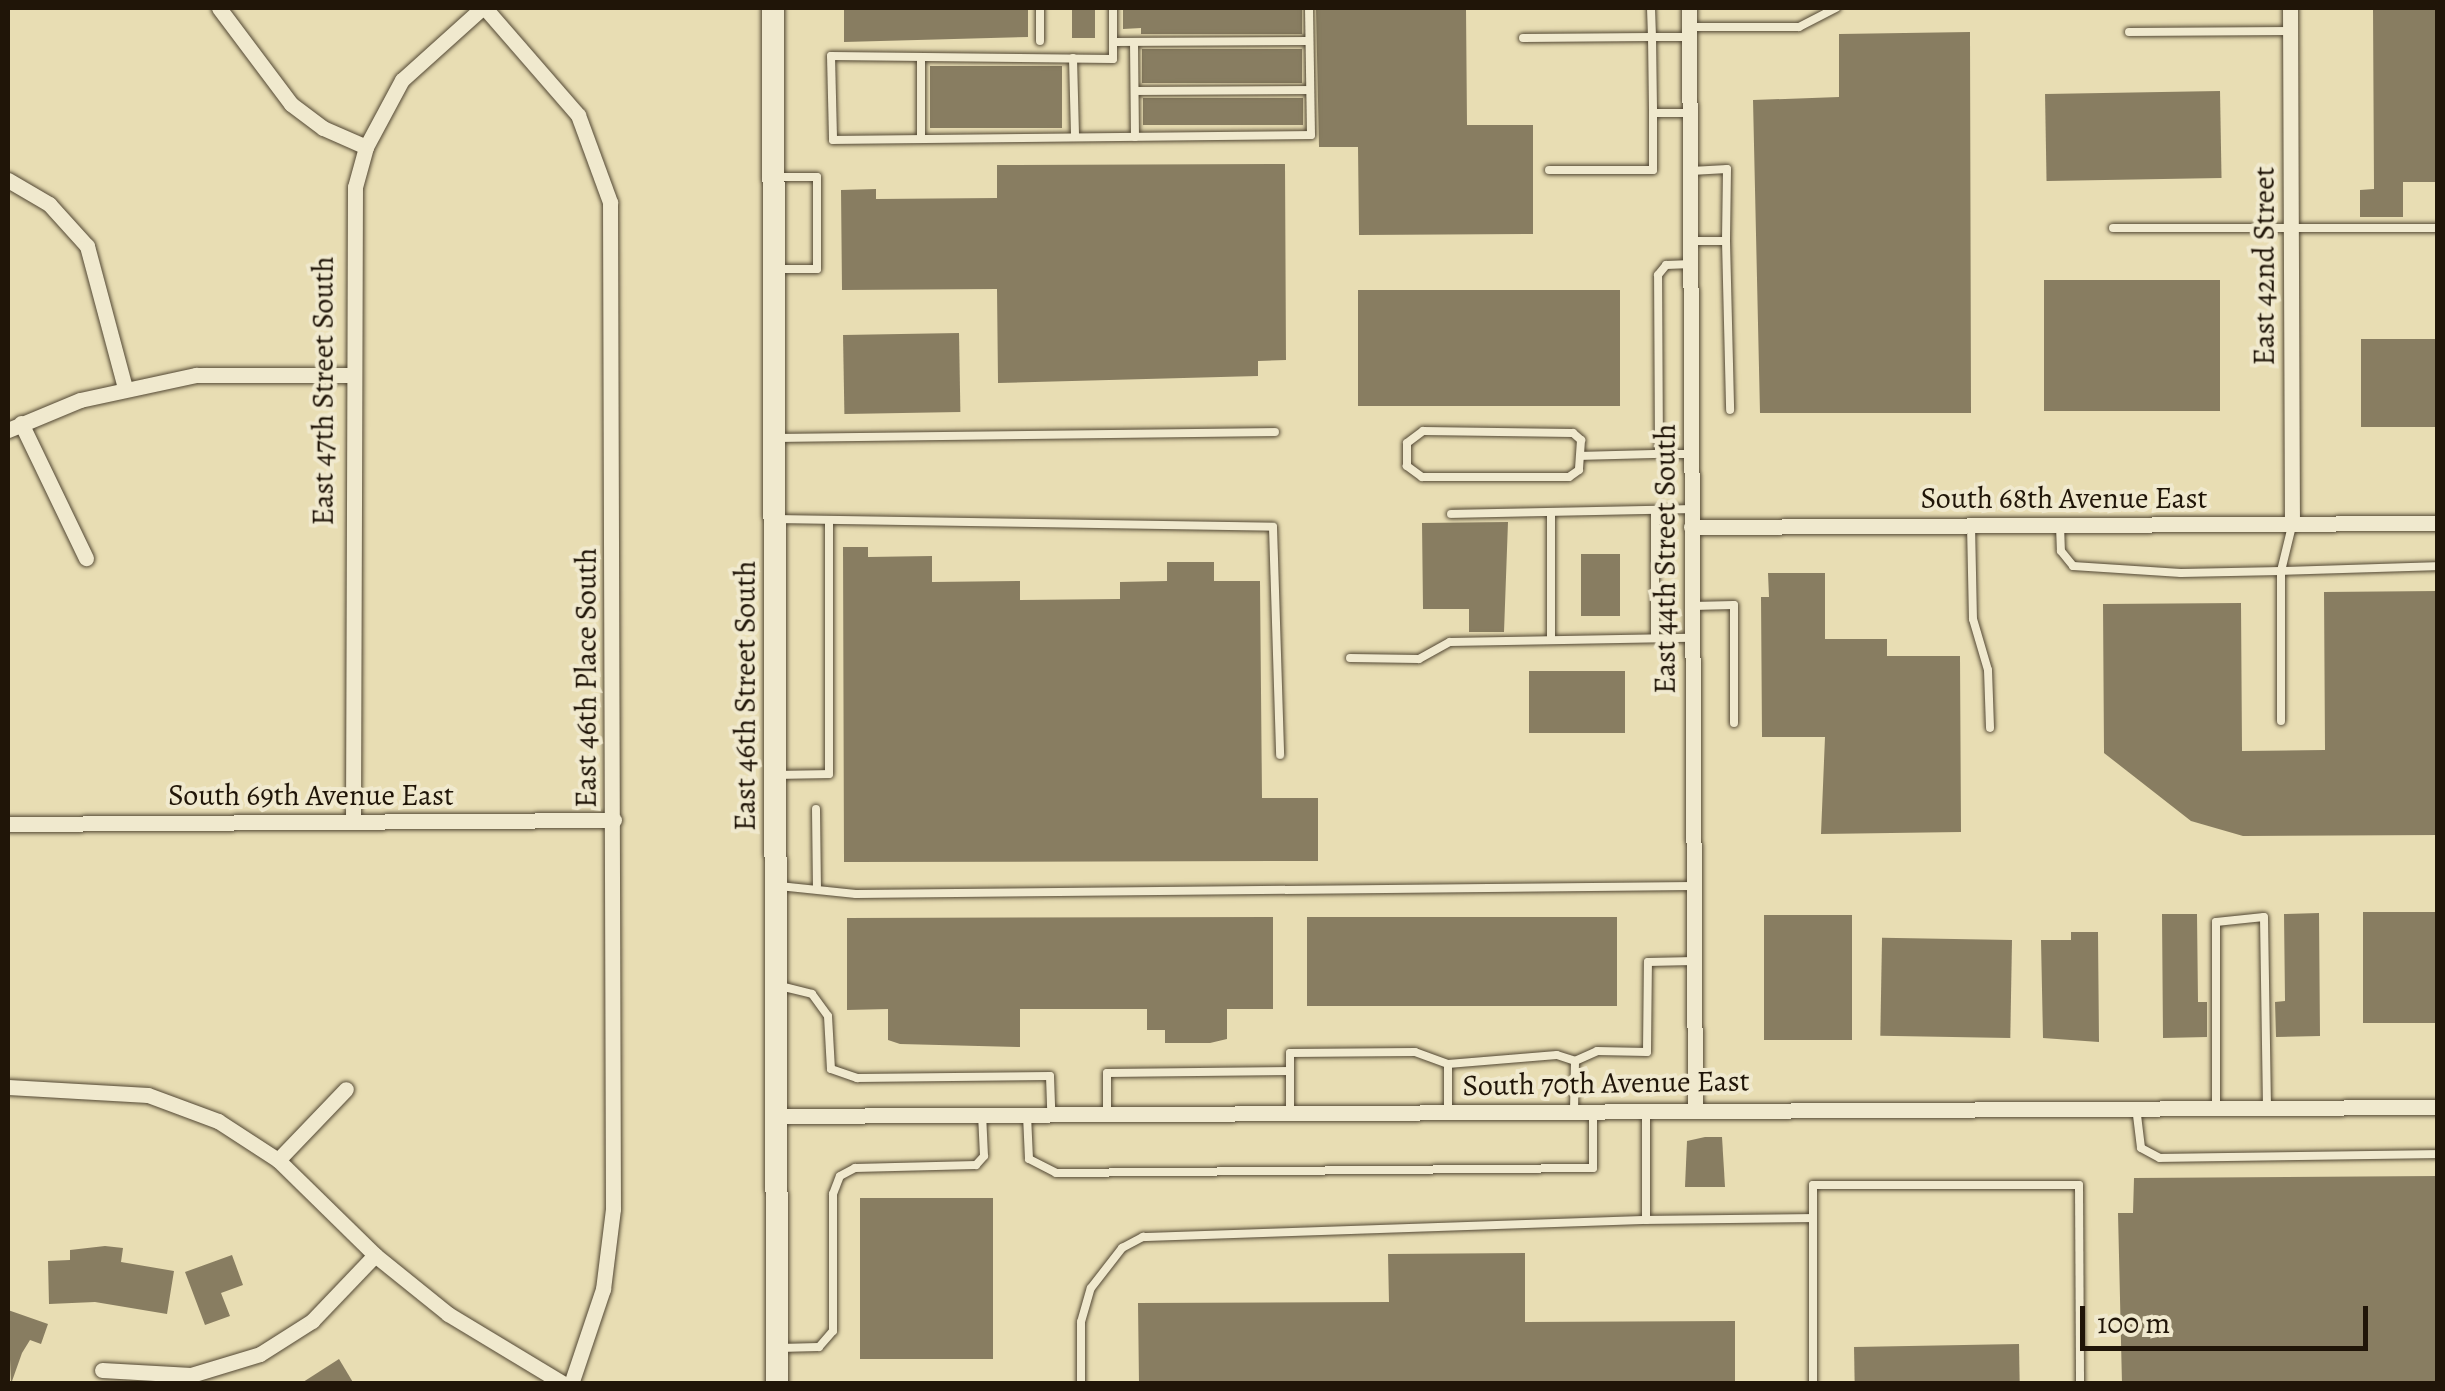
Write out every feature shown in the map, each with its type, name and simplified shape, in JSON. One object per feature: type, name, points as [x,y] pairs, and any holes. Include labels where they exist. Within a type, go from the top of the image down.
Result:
[{"type":"street","points":[[219,8],[291,104],[323,128],[366,147]]},
{"type":"street","name":"East 47th Street South","points":[[352,822],[350,220],[366,147],[414,64],[484,8]]},
{"type":"street","name":"East 46th Place South","points":[[484,8],[578,115],[610,202],[613,1208],[603,1289],[572,1384]]},
{"type":"street","name":"East 46th Street South","points":[[773,8],[777,1384]]},
{"type":"street","name":"East 44th Street South","points":[[1689,8],[1695,1110]]},
{"type":"street","name":"East 42nd Street","points":[[2290,8],[2292,524]]},
{"type":"street","points":[[8,180],[49,204],[87,246],[125,388]]},
{"type":"street","points":[[86,558],[14,427],[125,388],[196,375],[350,376]]},
{"type":"street","name":"South 68th Avenue East","points":[[1692,526],[2438,523]]},
{"type":"street","name":"South 69th Avenue East","points":[[8,824],[614,820]]},
{"type":"street","points":[[8,1087],[148,1095],[218,1120],[278,1160],[375,1254],[448,1314],[564,1384]]},
{"type":"street","points":[[278,1160],[346,1089]]},
{"type":"street","name":"South 70th Avenue East","points":[[774,1116],[2438,1107]]},
{"type":"street","points":[[102,1370],[191,1374],[260,1354],[312,1321],[375,1254]]},
{"type":"lane","points":[[1040,8],[1040,41]]},
{"type":"lane","points":[[1113,8],[1113,59],[832,56],[833,140],[1310,135],[1309,8]]},
{"type":"lane","points":[[1549,170],[1653,170],[1651,8]]},
{"type":"lane","points":[[1522,38],[1652,37],[1799,26],[1836,8]]},
{"type":"lane","points":[[2129,32],[2290,32]]},
{"type":"lane","points":[[1113,42],[1309,41]]},
{"type":"lane","points":[[1134,42],[1135,137]]},
{"type":"lane","points":[[921,56],[921,139]]},
{"type":"lane","points":[[1073,58],[1075,138]]},
{"type":"lane","points":[[1134,92],[1310,90]]},
{"type":"lane","points":[[1653,113],[1690,114]]},
{"type":"lane","points":[[1690,171],[1726,169],[1730,410]]},
{"type":"lane","points":[[774,177],[817,177],[817,269],[774,269]]},
{"type":"lane","points":[[2112,228],[2438,228]]},
{"type":"lane","points":[[1692,241],[1726,241]]},
{"type":"lane","points":[[1659,454],[1658,275],[1666,265],[1692,264]]},
{"type":"lane","points":[[1423,430],[1573,433],[1581,440],[1581,456],[1579,470],[1569,477],[1422,478],[1408,466],[1408,443],[1423,430]]},
{"type":"lane","points":[[774,438],[1275,432]]},
{"type":"lane","points":[[1581,456],[1692,454]]},
{"type":"lane","points":[[1451,514],[1692,509]]},
{"type":"lane","points":[[1655,510],[1655,638]]},
{"type":"lane","points":[[1551,512],[1551,639]]},
{"type":"lane","points":[[774,518],[1273,527],[1280,755]]},
{"type":"lane","points":[[775,775],[828,774],[829,520]]},
{"type":"lane","points":[[2280,720],[2281,571],[2292,524]]},
{"type":"lane","points":[[1971,525],[1973,619],[1988,670],[1990,728]]},
{"type":"lane","points":[[2060,525],[2061,552],[2073,566],[2092,570],[2281,571],[2438,566]]},
{"type":"lane","points":[[1692,606],[1734,606],[1734,723]]},
{"type":"lane","points":[[1350,658],[1419,659],[1450,642],[1692,638]]},
{"type":"lane","points":[[816,809],[817,886]]},
{"type":"lane","points":[[775,886],[935,894],[1694,886]]},
{"type":"lane","points":[[2216,1107],[2216,922],[2264,917],[2267,1107]]},
{"type":"lane","points":[[1290,1113],[1290,1052],[1415,1052],[1448,1064],[1557,1055],[1575,1060],[1597,1051],[1647,1052],[1648,962],[1694,961]]},
{"type":"lane","points":[[776,985],[812,994],[828,1016],[832,1069],[857,1078],[1050,1076],[1051,1113]]},
{"type":"lane","points":[[1574,1110],[1575,1060]]},
{"type":"lane","points":[[1448,1064],[1448,1112]]},
{"type":"lane","points":[[1106,1113],[1106,1073],[1290,1071]]},
{"type":"lane","points":[[2136,1107],[2141,1148],[2160,1158],[2438,1154]]},
{"type":"lane","points":[[1026,1113],[1029,1159],[1036,1168],[1076,1173],[1593,1168],[1593,1110]]},
{"type":"lane","points":[[1646,1110],[1646,1220]]},
{"type":"lane","points":[[776,1348],[819,1348],[833,1331],[833,1194],[840,1176],[855,1168],[976,1164],[984,1156],[982,1114]]},
{"type":"lane","points":[[1813,1384],[1813,1185],[2080,1185],[2080,1384]]},
{"type":"lane","points":[[1081,1384],[1081,1322],[1091,1288],[1122,1248],[1142,1237],[1813,1218]]},
{"type":"building","points":[[844,8],[1028,8],[1028,37],[844,42]]},
{"type":"building","points":[[1072,8],[1095,8],[1095,38],[1072,38]]},
{"type":"building","points":[[1123,8],[1302,8],[1302,34],[1141,34],[1141,28],[1123,29]]},
{"type":"building","points":[[1316,8],[1466,8],[1467,125],[1533,125],[1533,234],[1359,235],[1358,147],[1319,147]]},
{"type":"building","points":[[2373,8],[2438,8],[2438,182],[2403,182],[2403,217],[2360,217],[2360,190],[2374,189]]},
{"type":"building","points":[[1970,32],[1971,413],[1760,413],[1753,100],[1839,97],[1839,34]]},
{"type":"building","points":[[1142,49],[1302,49],[1302,83],[1142,83]]},
{"type":"building","points":[[930,66],[1062,66],[1062,128],[930,128]]},
{"type":"building","points":[[2220,91],[2222,178],[2047,181],[2045,94]]},
{"type":"building","points":[[1143,98],[1303,98],[1303,125],[1143,125]]},
{"type":"building","points":[[1285,164],[1286,360],[1258,361],[1258,376],[998,383],[997,289],[842,290],[841,190],[876,189],[876,199],[997,198],[997,165]]},
{"type":"building","points":[[2044,280],[2220,280],[2220,411],[2044,411]]},
{"type":"building","points":[[1358,290],[1620,290],[1620,406],[1358,406]]},
{"type":"building","points":[[959,333],[960,412],[844,414],[843,335]]},
{"type":"building","points":[[2361,339],[2438,339],[2438,427],[2361,427]]},
{"type":"building","points":[[1508,522],[1504,632],[1469,632],[1469,609],[1423,609],[1422,523]]},
{"type":"building","points":[[843,547],[868,547],[868,557],[932,556],[932,582],[1020,581],[1020,600],[1120,599],[1120,582],[1167,581],[1167,562],[1214,562],[1214,581],[1260,581],[1262,798],[1318,798],[1318,861],[844,862]]},
{"type":"building","points":[[1581,554],[1620,554],[1620,616],[1581,616]]},
{"type":"building","points":[[1768,573],[1825,573],[1825,639],[1887,639],[1887,656],[1960,656],[1961,832],[1821,834],[1825,737],[1762,737],[1761,597],[1769,597]]},
{"type":"building","points":[[2438,591],[2438,835],[2243,836],[2191,821],[2104,753],[2103,604],[2241,603],[2242,751],[2325,750],[2324,592]]},
{"type":"building","points":[[1529,671],[1625,671],[1625,733],[1529,733]]},
{"type":"building","points":[[2363,912],[2438,912],[2438,1023],[2363,1023]]},
{"type":"building","points":[[2319,913],[2320,1036],[2276,1037],[2275,1002],[2285,1001],[2284,914]]},
{"type":"building","points":[[2162,914],[2197,914],[2198,1002],[2207,1002],[2207,1037],[2163,1038]]},
{"type":"building","points":[[1764,915],[1852,915],[1852,1040],[1764,1040]]},
{"type":"building","points":[[1273,917],[1273,1009],[1227,1009],[1227,1039],[1210,1043],[1165,1043],[1165,1030],[1147,1030],[1147,1009],[1020,1009],[1020,1047],[900,1044],[888,1040],[888,1009],[847,1010],[847,918]]},
{"type":"building","points":[[1307,917],[1617,917],[1617,1006],[1307,1006]]},
{"type":"building","points":[[2071,932],[2098,932],[2099,1042],[2043,1038],[2041,940],[2071,940]]},
{"type":"building","points":[[1882,938],[2012,940],[2010,1038],[1880,1036]]},
{"type":"building","points":[[1722,1137],[1725,1187],[1685,1187],[1687,1141]]},
{"type":"building","points":[[2438,1176],[2438,1384],[2122,1384],[2118,1213],[2133,1213],[2134,1178]]},
{"type":"building","points":[[860,1198],[993,1198],[993,1359],[860,1359]]},
{"type":"building","points":[[123,1248],[121,1262],[174,1271],[167,1314],[95,1302],[49,1304],[48,1261],[70,1260],[70,1250]]},
{"type":"building","points":[[1525,1253],[1525,1322],[1735,1321],[1735,1384],[1139,1384],[1138,1303],[1389,1302],[1388,1254]]},
{"type":"building","points":[[232,1255],[243,1285],[221,1293],[230,1316],[205,1325],[185,1272]]},
{"type":"building","points":[[8,1310],[48,1324],[41,1344],[30,1340],[11,1384]]},
{"type":"building","points":[[2019,1344],[2020,1384],[1855,1384],[1854,1347]]},
{"type":"building","points":[[339,1359],[354,1384],[300,1384]]}]
